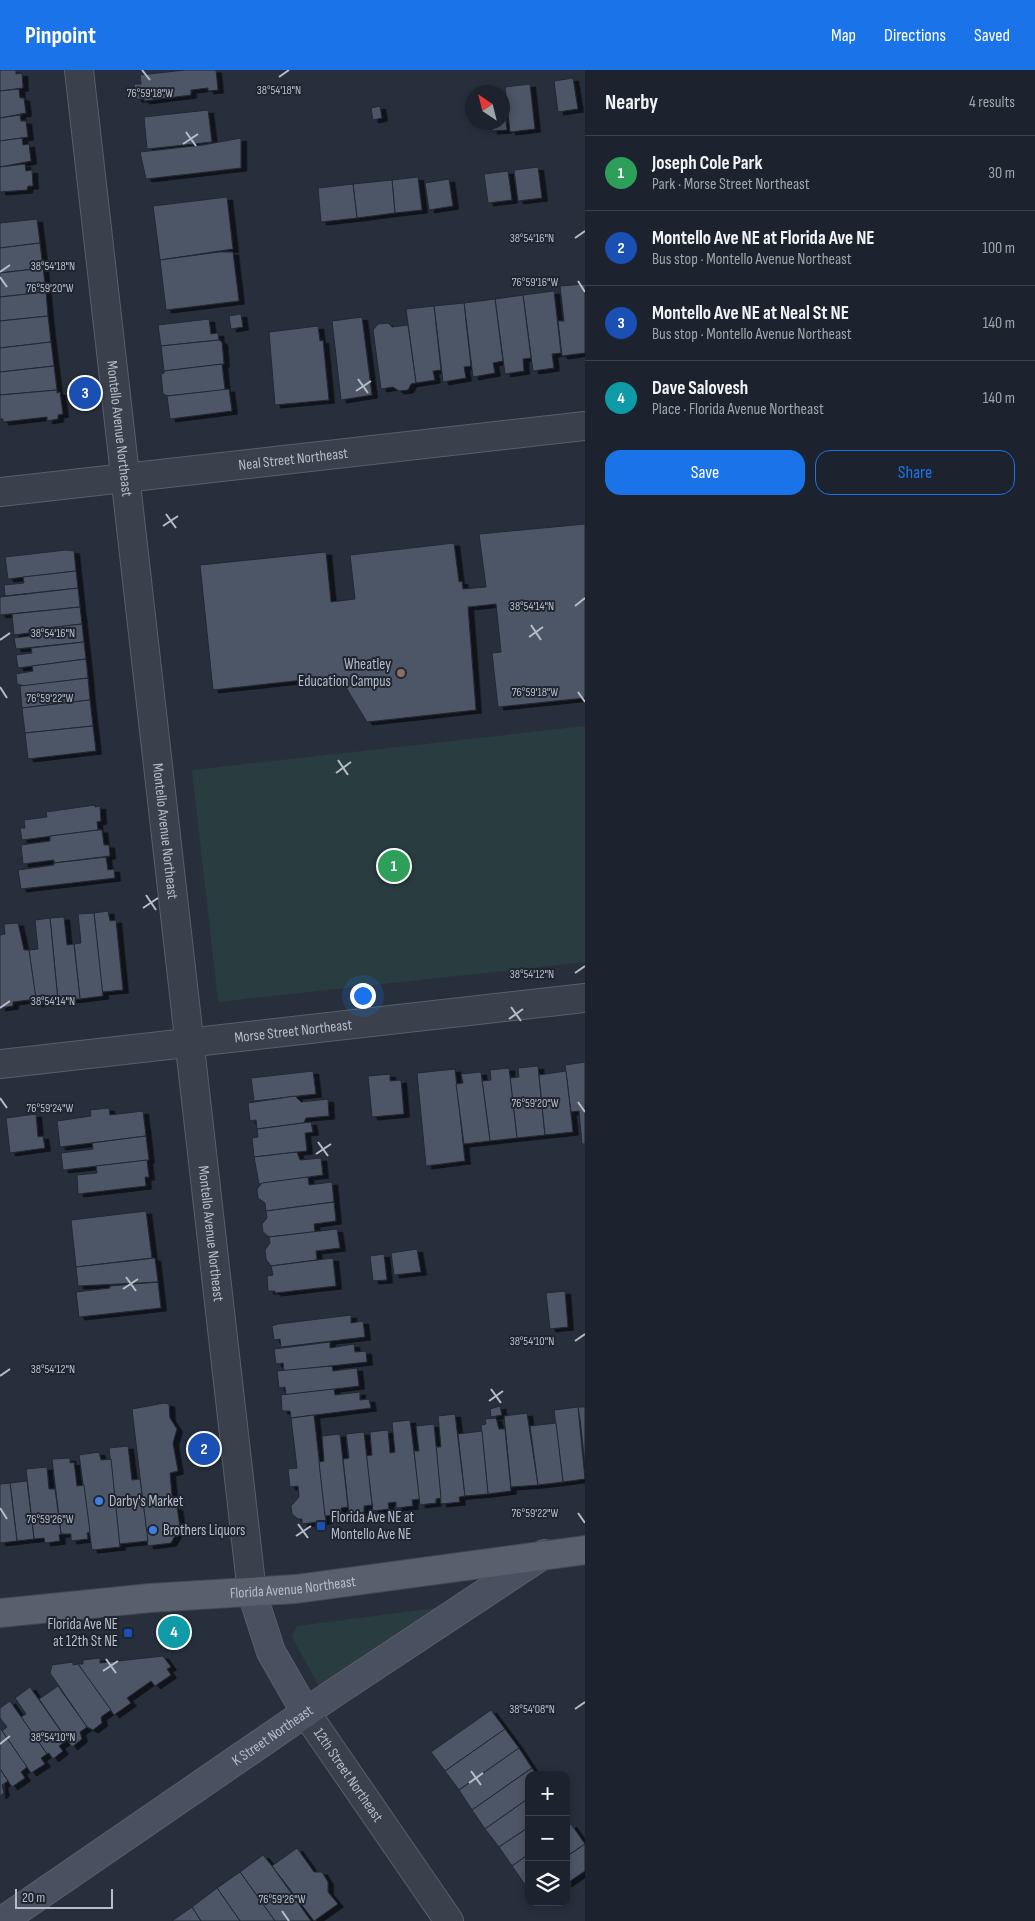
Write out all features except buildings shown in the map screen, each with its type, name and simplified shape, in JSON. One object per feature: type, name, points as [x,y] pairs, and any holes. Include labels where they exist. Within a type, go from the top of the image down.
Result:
[{"type":"main road","name":"Florida Avenue Northeast","points":[[0,1613],[168,1597],[252,1593],[585,1550]]},
{"type":"main road","name":"K Street Northeast","points":[[2,1921],[306,1713],[544,1554]]},
{"type":"main road","name":"12th Street Northeast","points":[[252,1593],[271,1652],[306,1713]]},
{"type":"street","name":"Montello Avenue Northeast","points":[[79,70],[252,1593]]},
{"type":"street","name":"Neal Street Northeast","points":[[0,492],[585,426]]},
{"type":"street","name":"Morse Street Northeast","points":[[0,1064],[585,998]]},
{"type":"street","name":"12th Street Northeast","points":[[306,1713],[449,1921]]},
{"type":"shaded area","points":[[585,726],[585,962],[218,1002],[192,770]]},
{"type":"shaded area","points":[[436,1608],[438,1610],[320,1688],[292,1637],[297,1626]]},
{"type":"place","name":"Montello Ave NE at Neal St NE","points":[[85,393]]},
{"type":"place","name":"Wheatley Education Campus","points":[[401,673]]},
{"type":"place","name":"Joseph Cole Park","points":[[394,866]]},
{"type":"place","name":"Montello Ave NE at Florida Ave NE","points":[[204,1449]]},
{"type":"place","name":"Darby's Market","points":[[99,1501]]},
{"type":"place","name":"Florida Ave NE at Montello Ave NE","points":[[321,1526]]},
{"type":"place","name":"Brothers Liquors","points":[[153,1530]]},
{"type":"place","name":"Dave Salovesh","points":[[174,1632]]},
{"type":"place","name":"Florida Ave NE at 12th St NE","points":[[128,1633]]}]
